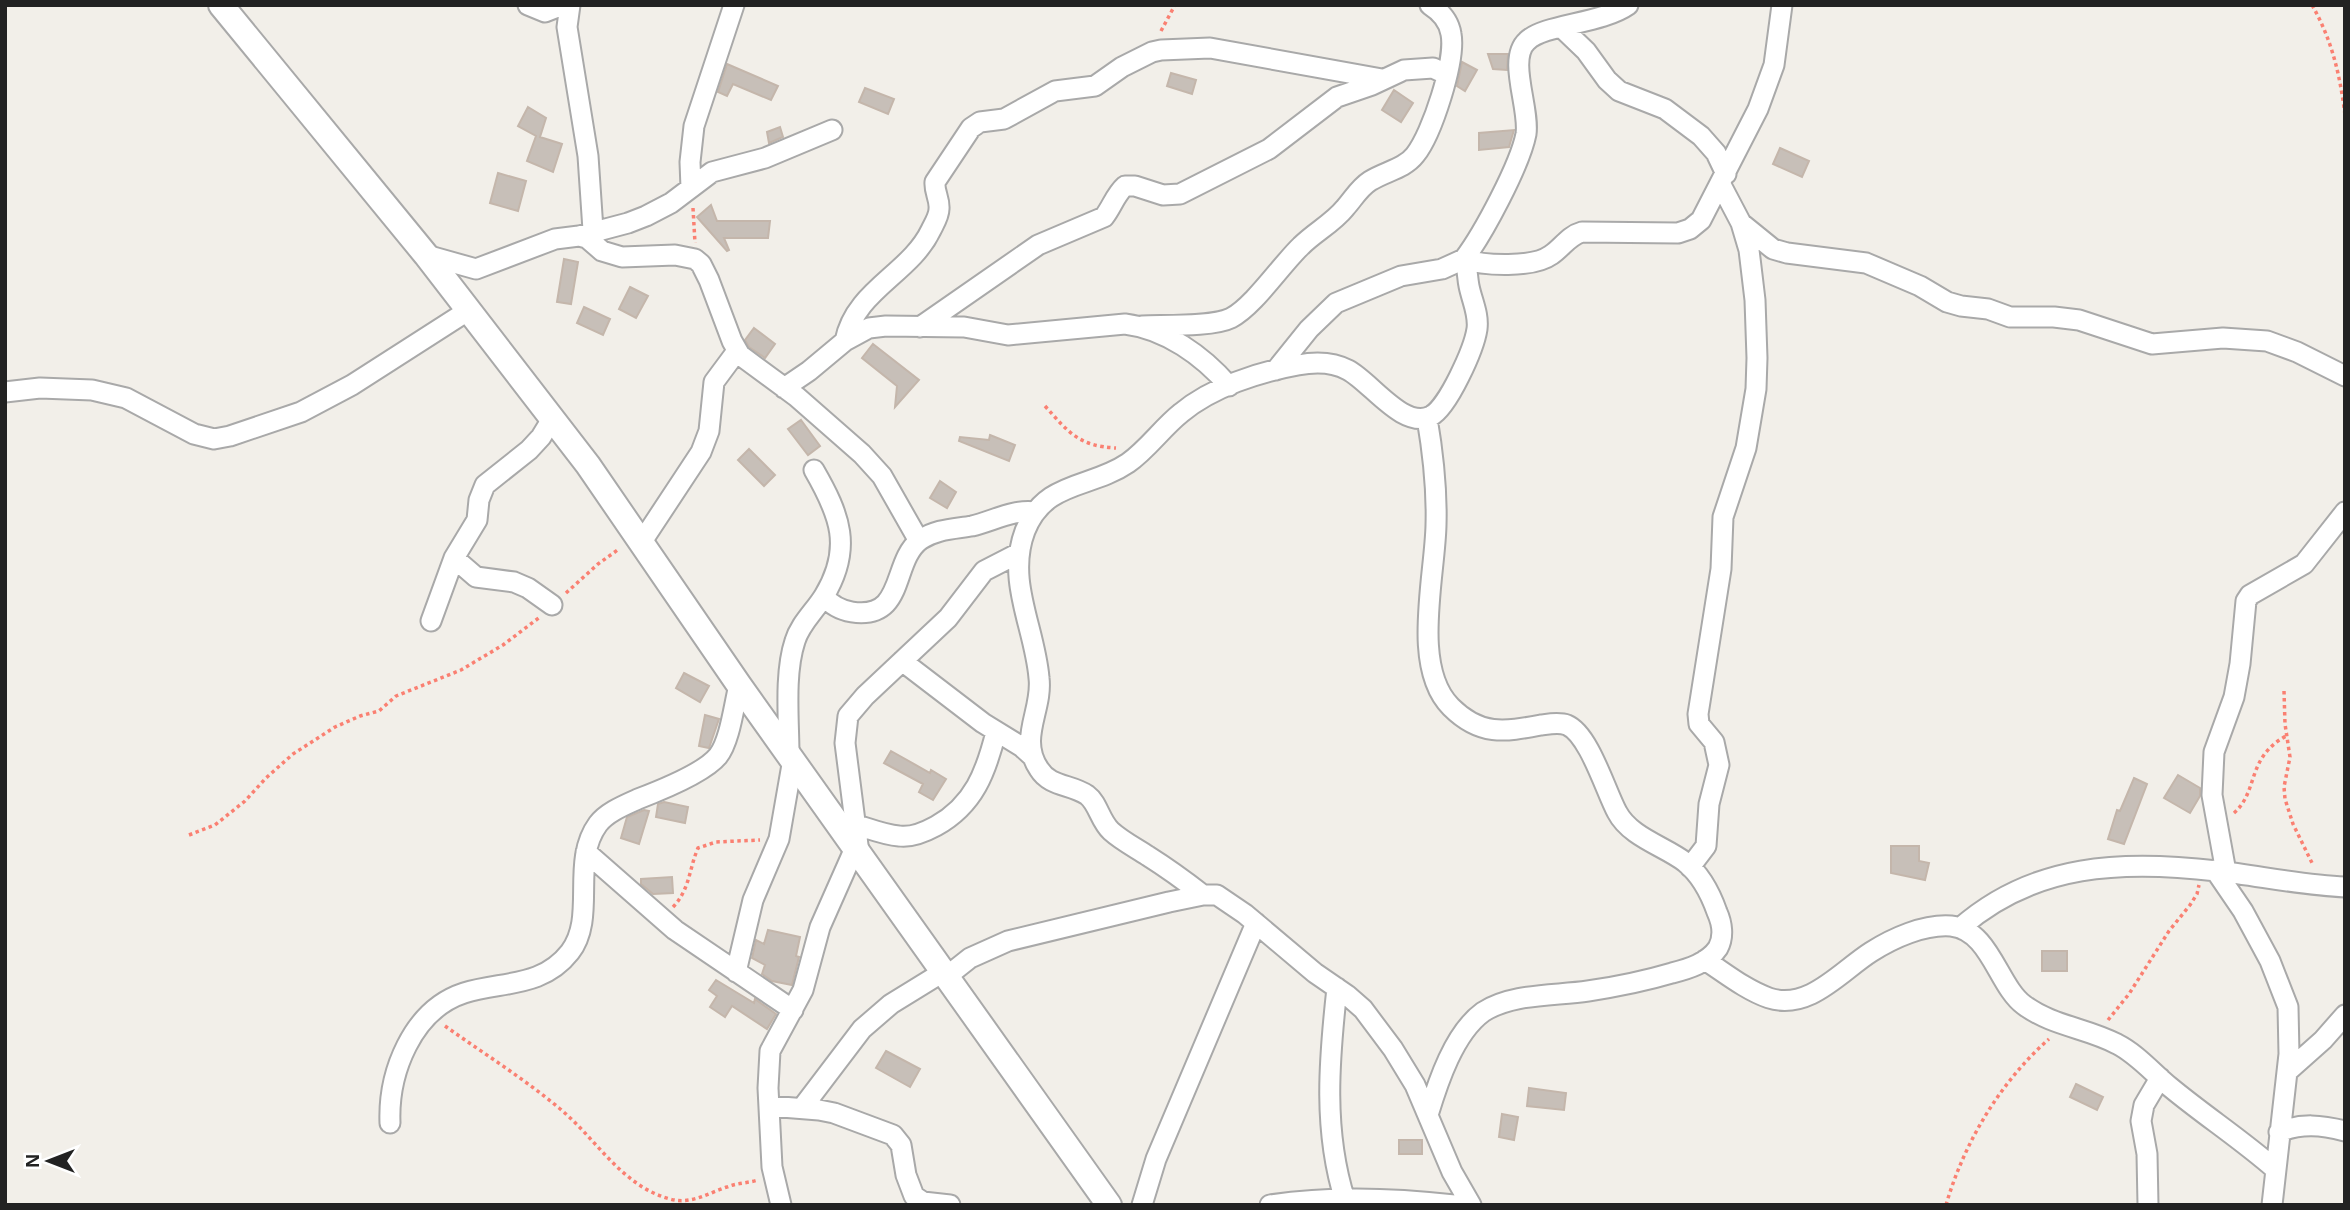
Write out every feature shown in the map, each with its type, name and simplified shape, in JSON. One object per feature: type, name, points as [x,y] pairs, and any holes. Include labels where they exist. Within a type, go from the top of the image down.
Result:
[{"type":"street","points":[[221,5],[426,255],[588,465],[739,685],[857,842],[944,974],[1105,1203]]},
{"type":"street","points":[[528,5],[545,12],[563,5]]},
{"type":"street","points":[[570,5],[567,27],[588,156],[586,238],[601,251],[621,257],[675,255],[695,259],[701,264],[737,351],[828,423],[882,476],[919,541]]},
{"type":"street","points":[[691,188],[694,127],[734,5]]},
{"type":"street","points":[[784,388],[820,363],[845,341],[869,328],[964,327],[1008,335],[1104,325],[1219,323],[1233,317],[1258,294],[1303,244],[1345,209],[1363,186],[1405,165],[1415,156],[1433,122],[1452,46],[1448,23],[1440,12],[1430,5]]},
{"type":"street","points":[[1276,370],[1309,328],[1336,303],[1401,276],[1442,269],[1464,259],[1477,242],[1509,178],[1525,135],[1526,114],[1518,62],[1522,47],[1532,37],[1600,19],[1628,5]]},
{"type":"street","points":[[1464,259],[1479,264],[1538,262],[1549,257],[1571,236],[1582,232],[1678,233],[1690,229],[1700,219],[1723,178],[1768,86],[1774,65],[1782,5]]},
{"type":"street","points":[[1562,28],[1586,51],[1607,80],[1619,91],[1665,109],[1701,136],[1716,153],[1749,250],[1755,300],[1756,389],[1746,448],[1723,517],[1721,569],[1698,714],[1699,724],[1714,742],[1719,765],[1709,804],[1706,846],[1690,867]]},
{"type":"street","points":[[845,341],[857,310],[872,293],[905,265],[927,239],[939,209],[935,182],[971,128],[980,122],[998,122],[1055,91],[1095,86],[1152,52],[1210,48],[1382,79]]},
{"type":"street","points":[[920,327],[1038,245],[1104,217],[1125,186],[1135,186],[1163,195],[1180,194],[1269,149],[1337,97],[1404,70],[1433,68],[1446,74]]},
{"type":"street","points":[[426,255],[476,270],[555,239],[628,223],[646,216],[671,203],[712,172],[765,158],[832,130]]},
{"type":"street","points":[[1741,223],[1773,249],[1866,263],[1920,286],[1947,302],[1961,306],[1988,309],[2010,317],[2078,320],[2152,344],[2224,338],[2267,341],[2298,352],[2345,376]]},
{"type":"street","points":[[1203,895],[1120,839],[1105,825],[1085,793],[1062,786],[1043,776],[1033,757],[1029,738],[1040,692],[1040,677],[1036,650],[1018,589],[1020,550],[1025,530],[1035,512],[1056,492],[1108,474],[1128,463],[1179,414],[1200,398],[1276,370],[1301,364],[1326,363],[1347,369],[1371,386],[1401,415],[1427,418],[1438,412],[1447,400],[1477,329],[1478,315],[1469,289],[1468,270],[1464,259]]},
{"type":"street","points":[[5,392],[40,388],[92,390],[126,398],[194,434],[214,439],[301,412],[352,385],[469,310]]},
{"type":"street","points":[[1142,326],[1205,361],[1229,386]]},
{"type":"street","points":[[643,546],[701,452],[709,431],[714,383],[737,351]]},
{"type":"street","points":[[1427,418],[1432,444],[1436,502],[1428,641],[1433,676],[1440,692],[1460,715],[1473,724],[1492,730],[1509,731],[1553,723],[1568,725],[1577,732],[1624,824],[1690,867],[1707,892],[1722,925],[1717,949],[1705,960],[1665,975],[1590,991],[1513,1000],[1494,1006],[1472,1022],[1460,1039],[1437,1084],[1428,1115]]},
{"type":"street","points":[[430,621],[454,558],[477,520],[479,500],[485,485],[529,450],[552,419]]},
{"type":"street","points":[[736,972],[753,900],[779,839],[791,757],[790,683],[795,641],[802,625],[824,596],[838,563],[841,533],[831,500],[814,470]]},
{"type":"street","points":[[824,596],[832,605],[848,611],[871,611],[883,606],[891,598],[912,548],[919,541],[937,531],[972,526],[1025,510],[1035,512]]},
{"type":"street","points":[[2272,1205],[2289,1054],[2288,1007],[2270,961],[2242,911],[2214,871],[2217,829],[2213,795],[2214,752],[2234,697],[2246,601],[2250,595],[2304,564],[2345,512]]},
{"type":"street","points":[[782,1205],[772,1167],[770,1051],[803,990],[824,916],[857,842],[845,722],[852,709],[948,618],[984,571],[1020,550]]},
{"type":"street","points":[[454,558],[476,578],[514,582],[528,588],[552,605]]},
{"type":"street","points":[[902,661],[1033,757]]},
{"type":"street","points":[[390,1123],[389,1099],[396,1069],[408,1044],[428,1014],[463,993],[536,979],[570,951],[578,935],[582,917],[583,863],[591,836],[601,821],[622,806],[661,790],[703,768],[717,757],[725,744],[739,685]]},
{"type":"street","points":[[857,842],[917,834],[942,823],[968,801],[977,789],[991,756],[996,732]]},
{"type":"street","points":[[586,852],[690,941],[793,1010]]},
{"type":"street","points":[[1960,928],[1979,911],[2033,883],[2056,874],[2082,869],[2168,866],[2345,887]]},
{"type":"street","points":[[802,1108],[862,1029],[891,1004],[970,958],[1008,941],[1101,917],[1203,895],[1217,895],[1225,898],[1363,1009],[1394,1049],[1415,1085],[1452,1172],[1462,1203],[1345,1200],[1270,1205]]},
{"type":"street","points":[[1142,1205],[1156,1159],[1256,923]]},
{"type":"street","points":[[1705,960],[1749,989],[1770,998],[1793,1000],[1825,986],[1872,951],[1902,936],[1932,927],[1960,928],[1988,951],[2022,1004],[2040,1016],[2117,1044],[2275,1169]]},
{"type":"street","points":[[1337,988],[1333,1025],[1330,1125],[1335,1166],[1345,1200]]},
{"type":"street","points":[[2287,1072],[2345,1015]]},
{"type":"street","points":[[2148,1205],[2147,1154],[2141,1121],[2144,1105],[2160,1078]]},
{"type":"street","points":[[769,1106],[843,1115],[893,1135],[901,1146],[906,1175],[914,1196],[923,1202],[950,1205]]},
{"type":"street","points":[[2279,1132],[2294,1126],[2314,1125],[2345,1131]]},
{"type":"path","points":[[1152,52],[1175,5]]},
{"type":"path","points":[[2312,5],[2325,27],[2341,79],[2345,115]]},
{"type":"path","points":[[691,188],[695,259]]},
{"type":"path","points":[[1045,406],[1081,441],[1099,447],[1142,451]]},
{"type":"path","points":[[189,835],[215,825],[245,801],[293,754],[335,727],[379,711],[396,696],[461,670],[503,645],[610,553],[643,546]]},
{"type":"path","points":[[2284,691],[2290,757],[2284,787],[2285,799],[2292,824],[2323,886]]},
{"type":"path","points":[[2217,829],[2244,800],[2258,761],[2275,742],[2286,736]]},
{"type":"path","points":[[659,917],[680,899],[688,883],[696,850],[701,845],[779,839]]},
{"type":"path","points":[[2096,1036],[2129,994],[2169,931],[2214,871]]},
{"type":"path","points":[[428,1014],[538,1091],[562,1110],[617,1168],[655,1193],[670,1199],[693,1200],[728,1186],[763,1178],[772,1167]]},
{"type":"path","points":[[1946,1205],[1955,1174],[1968,1147],[2000,1093],[2036,1050],[2065,1025]]},
{"type":"building","points":[[1488,54],[1508,54],[1507,70],[1493,69]]},
{"type":"building","points":[[1462,62],[1477,70],[1465,91],[1457,86]]},
{"type":"building","points":[[727,64],[778,86],[771,100],[733,84],[727,96],[718,92]]},
{"type":"building","points":[[1171,73],[1196,80],[1192,94],[1167,86]]},
{"type":"building","points":[[865,88],[894,99],[888,114],[859,102]]},
{"type":"building","points":[[1394,90],[1413,103],[1401,122],[1382,110]]},
{"type":"building","points":[[528,107],[546,118],[540,137],[562,144],[553,172],[527,161],[536,136],[518,126]]},
{"type":"building","points":[[780,127],[783,137],[769,143],[767,132]]},
{"type":"building","points":[[1514,130],[1509,147],[1479,150],[1479,133]]},
{"type":"building","points":[[1780,148],[1809,161],[1802,177],[1773,164]]},
{"type":"building","points":[[498,173],[526,181],[518,211],[490,203]]},
{"type":"building","points":[[711,205],[717,221],[770,221],[768,238],[724,238],[729,250],[727,251],[697,217]]},
{"type":"building","points":[[564,259],[578,262],[571,304],[557,302]]},
{"type":"building","points":[[630,287],[648,296],[636,318],[619,309]]},
{"type":"building","points":[[584,307],[610,319],[603,335],[577,323]]},
{"type":"building","points":[[754,328],[775,344],[765,358],[749,347],[745,340]]},
{"type":"building","points":[[873,344],[919,380],[895,407],[897,386],[862,358]]},
{"type":"building","points":[[801,420],[820,446],[808,455],[788,429]]},
{"type":"building","points":[[990,435],[1015,445],[1009,461],[959,441],[960,437],[989,440]]},
{"type":"building","points":[[749,449],[775,475],[764,486],[738,460]]},
{"type":"building","points":[[940,481],[956,492],[947,508],[930,498]]},
{"type":"building","points":[[684,673],[709,686],[700,702],[676,688]]},
{"type":"building","points":[[705,715],[719,719],[709,748],[699,746]]},
{"type":"building","points":[[891,751],[946,779],[933,800],[919,792],[923,784],[884,763]]},
{"type":"building","points":[[2178,775],[2200,788],[2200,796],[2190,813],[2164,798]]},
{"type":"building","points":[[2134,778],[2147,784],[2124,844],[2108,839],[2117,810],[2120,811]]},
{"type":"building","points":[[664,802],[688,807],[685,823],[656,817],[658,804]]},
{"type":"building","points":[[644,810],[649,811],[639,844],[621,838],[627,817]]},
{"type":"building","points":[[1891,846],[1919,846],[1919,861],[1929,863],[1925,880],[1891,873]]},
{"type":"building","points":[[672,877],[673,893],[653,894],[641,884],[641,879]]},
{"type":"building","points":[[768,930],[800,937],[796,956],[799,957],[792,985],[772,981],[762,974],[765,965],[752,958],[756,940],[764,944]]},
{"type":"building","points":[[2042,951],[2067,951],[2067,971],[2042,971]]},
{"type":"building","points":[[716,980],[754,1003],[755,999],[776,1014],[767,1029],[732,1006],[725,1017],[710,1007],[717,996],[709,990]]},
{"type":"building","points":[[886,1051],[920,1069],[910,1087],[876,1068]]},
{"type":"building","points":[[2076,1084],[2103,1097],[2097,1110],[2070,1097]]},
{"type":"building","points":[[1529,1088],[1566,1093],[1564,1110],[1527,1106]]},
{"type":"building","points":[[1502,1114],[1518,1117],[1514,1140],[1499,1137]]},
{"type":"building","points":[[1399,1140],[1422,1140],[1422,1154],[1399,1154]]}]
